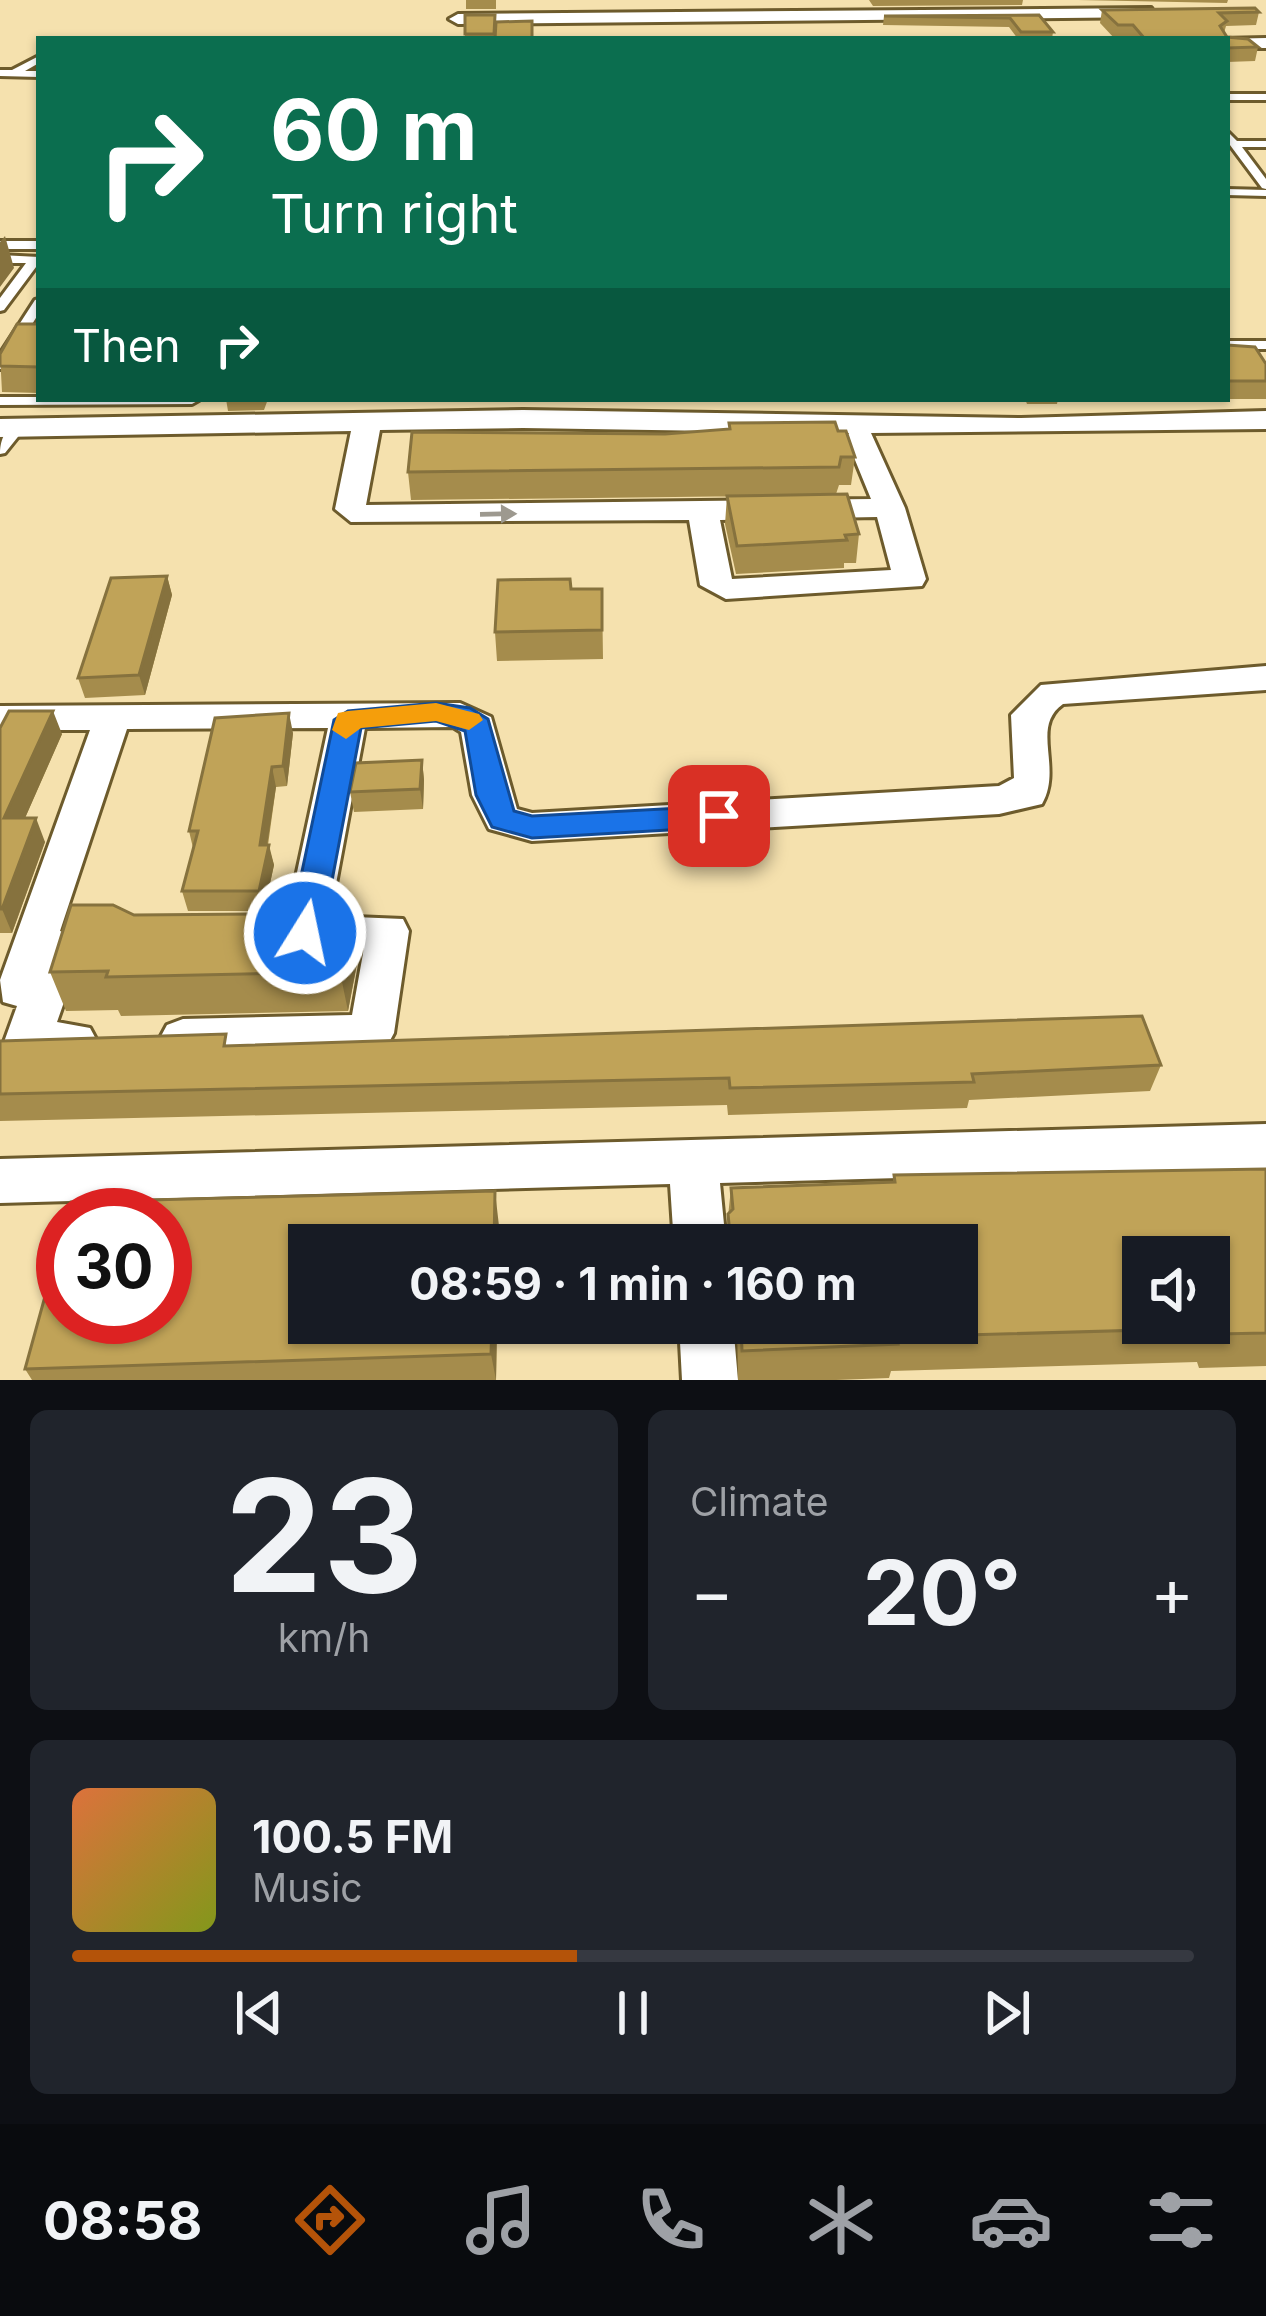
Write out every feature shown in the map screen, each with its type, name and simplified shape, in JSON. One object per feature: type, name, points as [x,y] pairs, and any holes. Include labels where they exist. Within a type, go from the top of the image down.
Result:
[{"type":"street","points":[[1071,7],[1096,36]]},
{"type":"street","points":[[458,19],[595,9],[1071,7],[1171,13]]},
{"type":"street","points":[[837,8],[850,36]]},
{"type":"street","points":[[1230,43],[1266,43]]},
{"type":"street","points":[[365,432],[523,419],[820,427],[1266,420]]},
{"type":"street","points":[[820,427],[860,438]]},
{"type":"street","points":[[365,432],[352,514],[890,508]]},
{"type":"street","points":[[6,435],[365,432],[860,438]]},
{"type":"street","points":[[704,512],[717,585],[736,591],[910,579],[890,508],[860,438]]},
{"type":"street","points":[[0,718],[348,720],[460,715],[478,726],[491,795],[502,819],[532,827],[1000,800],[1028,794],[1037,775],[1025,718],[1032,704],[1054,693],[1266,678]]},
{"type":"street","points":[[19,989],[112,719]]},
{"type":"street","points":[[305,933],[348,720]]},
{"type":"street","points":[[61,948],[27,1042],[370,1033],[388,931],[258,933]]},
{"type":"street","points":[[0,1181],[1266,1146]]},
{"type":"street","points":[[693,1159],[698,1224]]},
{"type":"street","points":[[707,1344],[710,1380]]},
{"type":"lane","points":[[6,74],[36,60]]},
{"type":"lane","points":[[1230,97],[1266,97]]},
{"type":"lane","points":[[1231,139],[1266,144]]},
{"type":"lane","points":[[1231,139],[1266,189]]},
{"type":"lane","points":[[1230,192],[1266,189]]},
{"type":"lane","points":[[0,245],[36,245]]},
{"type":"lane","points":[[0,259],[35,260],[0,307]]},
{"type":"lane","points":[[0,365],[32,324]]},
{"type":"lane","points":[[1230,344],[1266,345]]},
{"type":"lane","points":[[0,401],[36,401]]},
{"type":"lane","points":[[95,402],[190,403]]},
{"type":"building","points":[[1255,8],[1259,12],[1219,13],[1227,21],[1220,26],[1226,36],[1142,36],[1133,25],[1118,25],[1102,10]]},
{"type":"building","points":[[465,15],[495,15],[494,34],[465,34]]},
{"type":"building","points":[[1039,15],[1053,32],[1021,32],[1010,18],[884,16]]},
{"type":"building","points":[[532,21],[532,36],[495,36],[496,22]]},
{"type":"building","points":[[1230,37],[1248,39],[1258,47],[1230,48]]},
{"type":"building","points":[[17,324],[36,324],[36,367],[0,366],[0,354]]},
{"type":"building","points":[[1230,345],[1255,347],[1266,364],[1266,381],[1230,381]]},
{"type":"building","points":[[835,422],[838,431],[846,431],[855,457],[841,457],[839,467],[408,472],[412,432],[665,434],[730,429],[729,423]]},
{"type":"building","points":[[847,494],[859,534],[845,535],[847,540],[737,546],[727,496]]},
{"type":"building","points":[[167,576],[139,675],[78,678],[111,578]]},
{"type":"building","points":[[570,579],[571,589],[602,589],[602,630],[495,632],[498,580]]},
{"type":"building","points":[[9,711],[53,711],[4,818],[36,818],[0,909],[0,728]]},
{"type":"building","points":[[289,713],[283,766],[272,767],[260,845],[269,845],[259,891],[182,891],[198,831],[189,831],[215,718]]},
{"type":"building","points":[[422,760],[420,789],[350,792],[356,763]]},
{"type":"building","points":[[71,905],[113,905],[134,915],[351,913],[340,972],[106,977],[108,971],[50,972]]},
{"type":"building","points":[[1142,1016],[1161,1065],[972,1074],[974,1082],[730,1088],[729,1078],[0,1094],[0,1041],[226,1034],[224,1046]]},
{"type":"building","points":[[1266,1169],[1266,1333],[1230,1334],[1230,1236],[1122,1236],[1122,1331],[978,1335],[978,1224],[729,1224],[731,1188],[895,1182],[894,1175]]},
{"type":"building","points":[[495,1191],[494,1224],[288,1224],[288,1344],[491,1344],[491,1354],[25,1369],[36,1329],[36,1344],[192,1344],[192,1199]]},
{"type":"building","points":[[742,1344],[898,1344],[742,1351]]},
{"type":"slow traffic","points":[[346,730],[348,720],[436,712],[469,720]]},
{"type":"route","points":[[305,933],[348,720],[436,712],[460,715],[478,726],[491,795],[502,819],[532,827],[719,816]]}]
